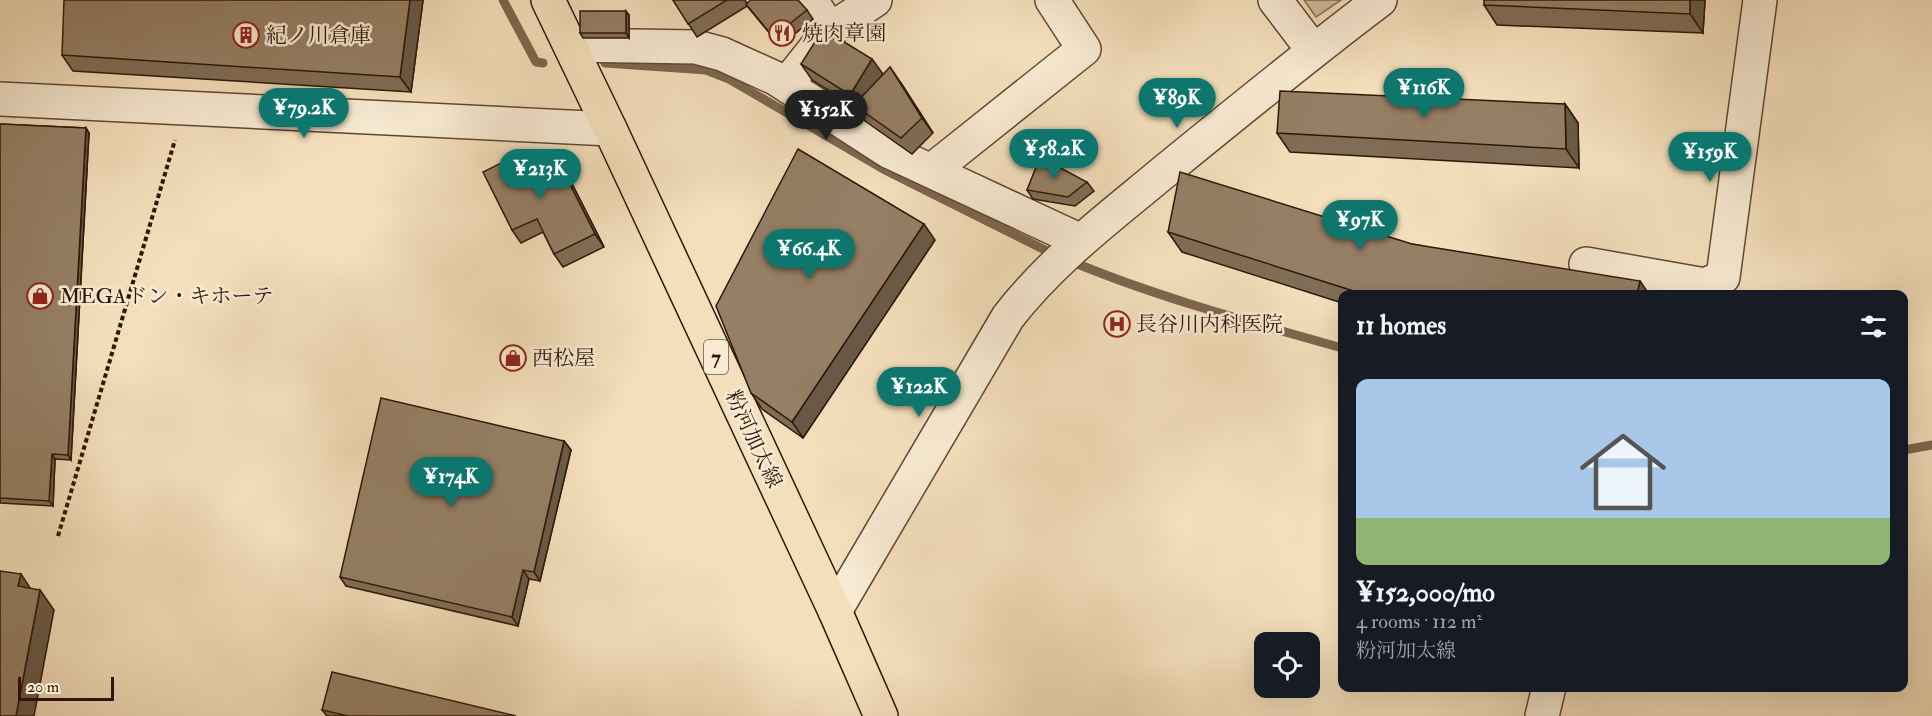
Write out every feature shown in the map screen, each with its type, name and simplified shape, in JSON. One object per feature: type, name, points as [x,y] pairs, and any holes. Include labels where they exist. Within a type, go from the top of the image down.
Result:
[{"type":"main road","name":"粉河加太線","points":[[548,0],[835,611],[881,716]]},
{"type":"street","points":[[811,0],[830,30]]},
{"type":"street","points":[[786,85],[830,30],[875,0]]},
{"type":"street","points":[[932,171],[1084,49],[1052,0]]},
{"type":"street","points":[[1275,0],[1313,50]]},
{"type":"street","points":[[835,611],[1008,317],[1029,290],[1069,251],[1313,50],[1380,0]]},
{"type":"street","points":[[1586,264],[1705,285],[1723,277],[1760,0]]},
{"type":"street","points":[[570,45],[696,47],[722,54],[776,78],[888,151],[932,171],[1069,251]]},
{"type":"street","points":[[0,99],[610,129]]},
{"type":"street","points":[[1542,716],[1548,692]]},
{"type":"path","points":[[58,536],[185,108]]},
{"type":"shaded area","points":[[1304,0],[1341,0],[1316,17]]},
{"type":"building","name":"紀ノ川倉庫","points":[[64,0],[410,0],[400,77],[62,55]]},
{"type":"building","points":[[673,0],[727,0],[688,24]]},
{"type":"building","name":"焼肉章園","points":[[751,0],[798,0],[807,10],[773,37],[746,4]]},
{"type":"building","points":[[1484,0],[1690,0],[1690,14],[1484,5]]},
{"type":"building","points":[[580,11],[626,11],[626,33],[580,33]]},
{"type":"building","points":[[823,29],[872,59],[850,95],[801,64]]},
{"type":"building","points":[[890,67],[922,118],[901,138],[854,105]]},
{"type":"building","points":[[1280,91],[1565,104],[1566,149],[1277,133]]},
{"type":"building","name":"MEGAドン・キホーテ","points":[[0,124],[86,128],[68,455],[52,454],[49,501],[0,498]]},
{"type":"building","points":[[798,149],[924,224],[792,422],[751,393],[716,306]]},
{"type":"building","points":[[554,153],[595,234],[554,254],[537,219],[512,230],[483,172],[517,155],[523,168]]},
{"type":"building","points":[[1040,157],[1087,182],[1068,197],[1027,190]]},
{"type":"building","points":[[1180,172],[1412,244],[1640,281],[1638,290],[1350,290],[1168,232]]},
{"type":"building","points":[[381,398],[564,441],[534,572],[523,570],[512,617],[340,577]]},
{"type":"building","points":[[0,571],[21,574],[18,586],[40,590],[16,716],[0,716]]},
{"type":"building","points":[[332,672],[516,716],[348,716],[322,710]]},
{"type":"waterway","points":[[503,0],[536,62],[543,63]]},
{"type":"waterway","points":[[605,63],[706,70],[729,79],[887,171],[1055,255]]},
{"type":"waterway","points":[[1068,260],[1169,297],[1338,347]]},
{"type":"waterway","points":[[1908,449],[1932,445]]},
{"type":"place","name":"焼肉章園","points":[[782,33]]},
{"type":"place","name":"紀ノ川倉庫","points":[[246,35]]},
{"type":"place","name":"MEGAドン・キホーテ","points":[[40,296]]},
{"type":"place","name":"長谷川内科医院","points":[[1117,324]]},
{"type":"place","name":"西松屋","points":[[513,358]]}]
